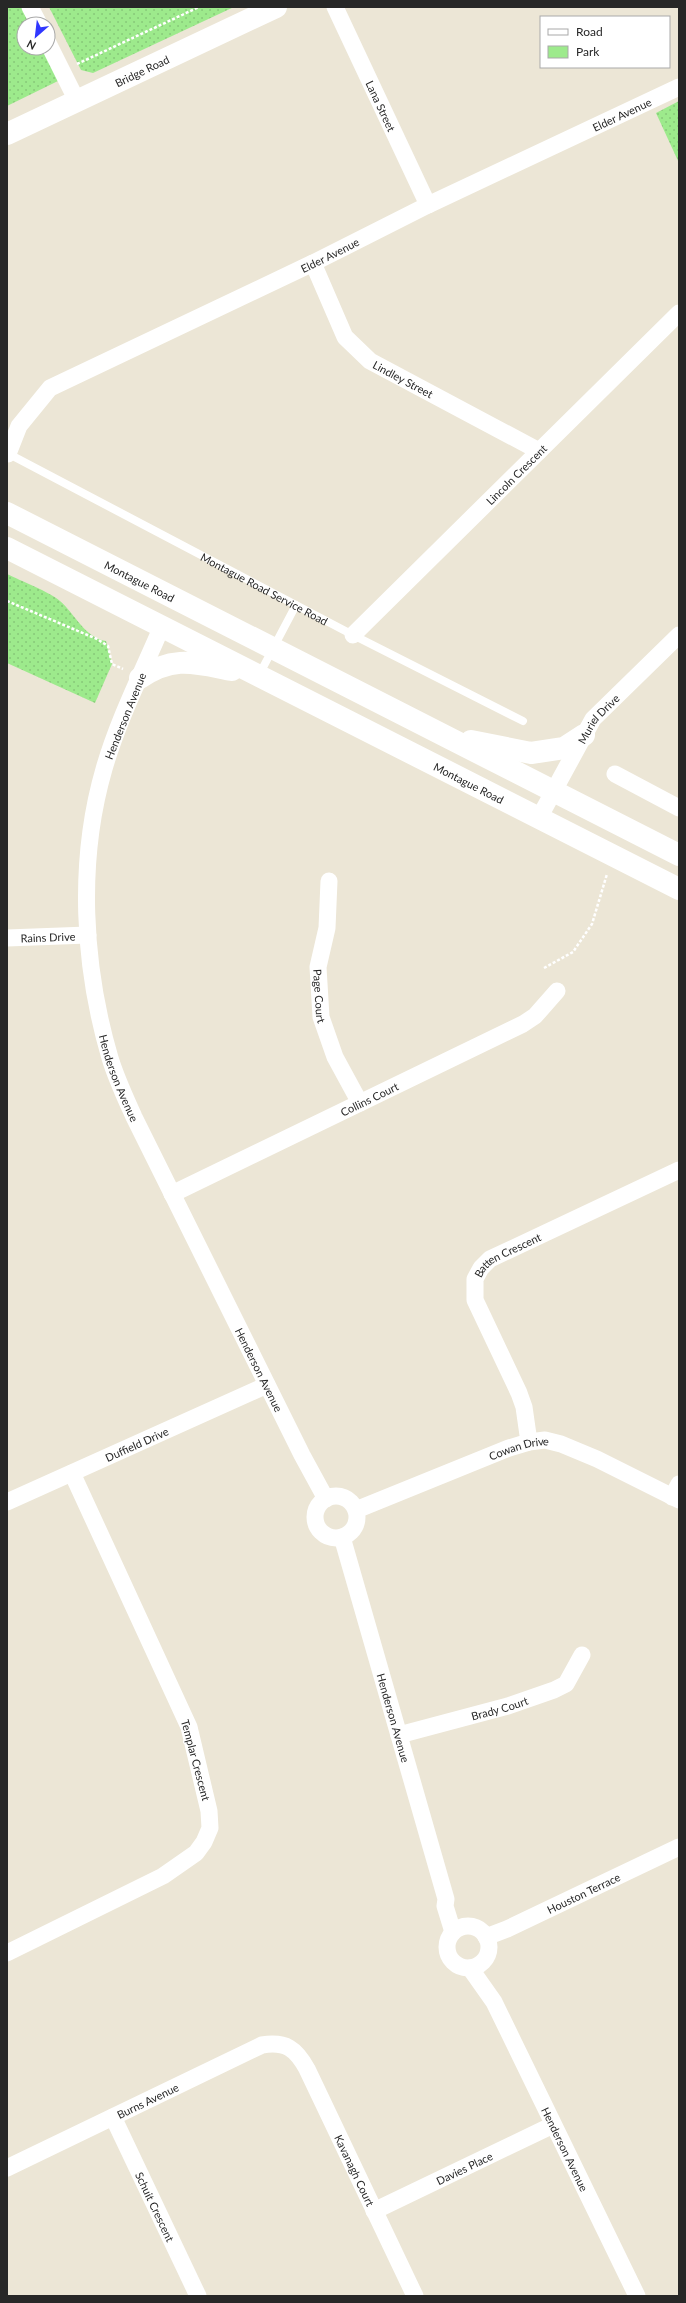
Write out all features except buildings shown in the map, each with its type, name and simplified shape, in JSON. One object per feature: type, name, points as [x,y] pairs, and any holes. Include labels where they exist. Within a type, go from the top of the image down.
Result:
[{"type":"main road","name":"Bridge Road","points":[[7,134],[276,7]]},
{"type":"main road","name":"Montague Road","points":[[7,513],[679,855]]},
{"type":"main road","name":"Montague Road","points":[[7,548],[679,889]]},
{"type":"main road","points":[[162,626],[174,598]]},
{"type":"main road","points":[[140,678],[154,669],[186,662],[259,676]]},
{"type":"main road","points":[[444,736],[531,753],[564,748],[584,735]]},
{"type":"street","points":[[30,7],[35,16]]},
{"type":"street","name":"Lana Street","points":[[335,7],[428,205]]},
{"type":"street","points":[[54,56],[77,101]]},
{"type":"street","name":"Elder Avenue","points":[[7,453],[20,426],[50,388],[313,263],[428,205],[679,87]]},
{"type":"street","name":"Lindley Street","points":[[313,263],[345,338],[370,361],[539,451]]},
{"type":"street","name":"Lincoln Crescent","points":[[353,635],[679,313]]},
{"type":"street","name":"Henderson Avenue","points":[[162,626],[113,740],[95,805],[90,842],[88,936],[94,992],[110,1060],[134,1117],[267,1385],[326,1499]]},
{"type":"street","name":"Muriel Drive","points":[[539,818],[592,719],[679,636]]},
{"type":"street","points":[[615,774],[679,808]]},
{"type":"street","name":"Page Court","points":[[329,882],[327,928],[318,967],[321,1017],[335,1057],[360,1103]]},
{"type":"street","name":"Rains Drive","points":[[7,938],[88,936]]},
{"type":"street","name":"Collins Court","points":[[172,1194],[524,1024],[535,1016],[556,991]]},
{"type":"street","name":"Batten Crescent","points":[[529,1442],[524,1407],[519,1393],[475,1300],[475,1279],[481,1268],[490,1259],[679,1170]]},
{"type":"street","name":"Duffield Drive","points":[[7,1502],[267,1385]]},
{"type":"street","name":"Cowan Drive","points":[[356,1510],[529,1442],[545,1440],[561,1444],[677,1494]]},
{"type":"street","name":"Templar Crescent","points":[[7,1953],[169,1872],[196,1853],[204,1842],[210,1828],[209,1811],[189,1727],[72,1473]]},
{"type":"street","points":[[339,1496],[346,1499],[356,1510],[357,1521],[355,1527],[342,1537],[327,1536],[316,1523],[318,1508],[326,1499],[339,1496]]},
{"type":"street","name":"Henderson Avenue","points":[[342,1537],[446,1899],[460,1929]]},
{"type":"street","name":"Brady Court","points":[[399,1735],[508,1706],[554,1690],[566,1684],[582,1655]]},
{"type":"street","name":"Houston Terrace","points":[[486,1937],[507,1929],[679,1847]]},
{"type":"street","points":[[478,1928],[486,1937],[489,1949],[477,1964],[458,1966],[447,1953],[446,1945],[460,1929],[478,1928]]},
{"type":"street","name":"Henderson Avenue","points":[[477,1964],[553,2125],[637,2296]]},
{"type":"street","name":"Burns Avenue","points":[[7,2168],[262,2045],[273,2044],[290,2048]]},
{"type":"street","name":"Kavanagh Court","points":[[290,2048],[299,2055],[307,2069],[415,2296]]},
{"type":"street","name":"Schuit Crescent","points":[[113,2117],[198,2296]]},
{"type":"street","name":"Davies Place","points":[[374,2211],[553,2125]]},
{"type":"lane","name":"Montague Road Service Road","points":[[7,453],[353,635],[523,721]]},
{"type":"lane","points":[[259,676],[272,648],[296,605]]},
{"type":"path","points":[[62,71],[199,7]]},
{"type":"path","points":[[7,601],[97,639],[108,646],[112,664],[140,678]]},
{"type":"path","points":[[544,968],[573,952],[592,924],[608,872]]},
{"type":"green space","points":[[7,7],[23,7],[27,16],[16,16],[16,56],[47,56],[58,81],[7,106]]},
{"type":"green space","points":[[49,7],[234,7],[93,73],[81,70],[56,21],[56,16],[54,16]]},
{"type":"green space","points":[[679,101],[679,163],[656,113]]},
{"type":"green space","points":[[7,574],[43,590],[60,601],[86,630],[99,639],[106,641],[112,664],[95,703],[7,663]]}]
